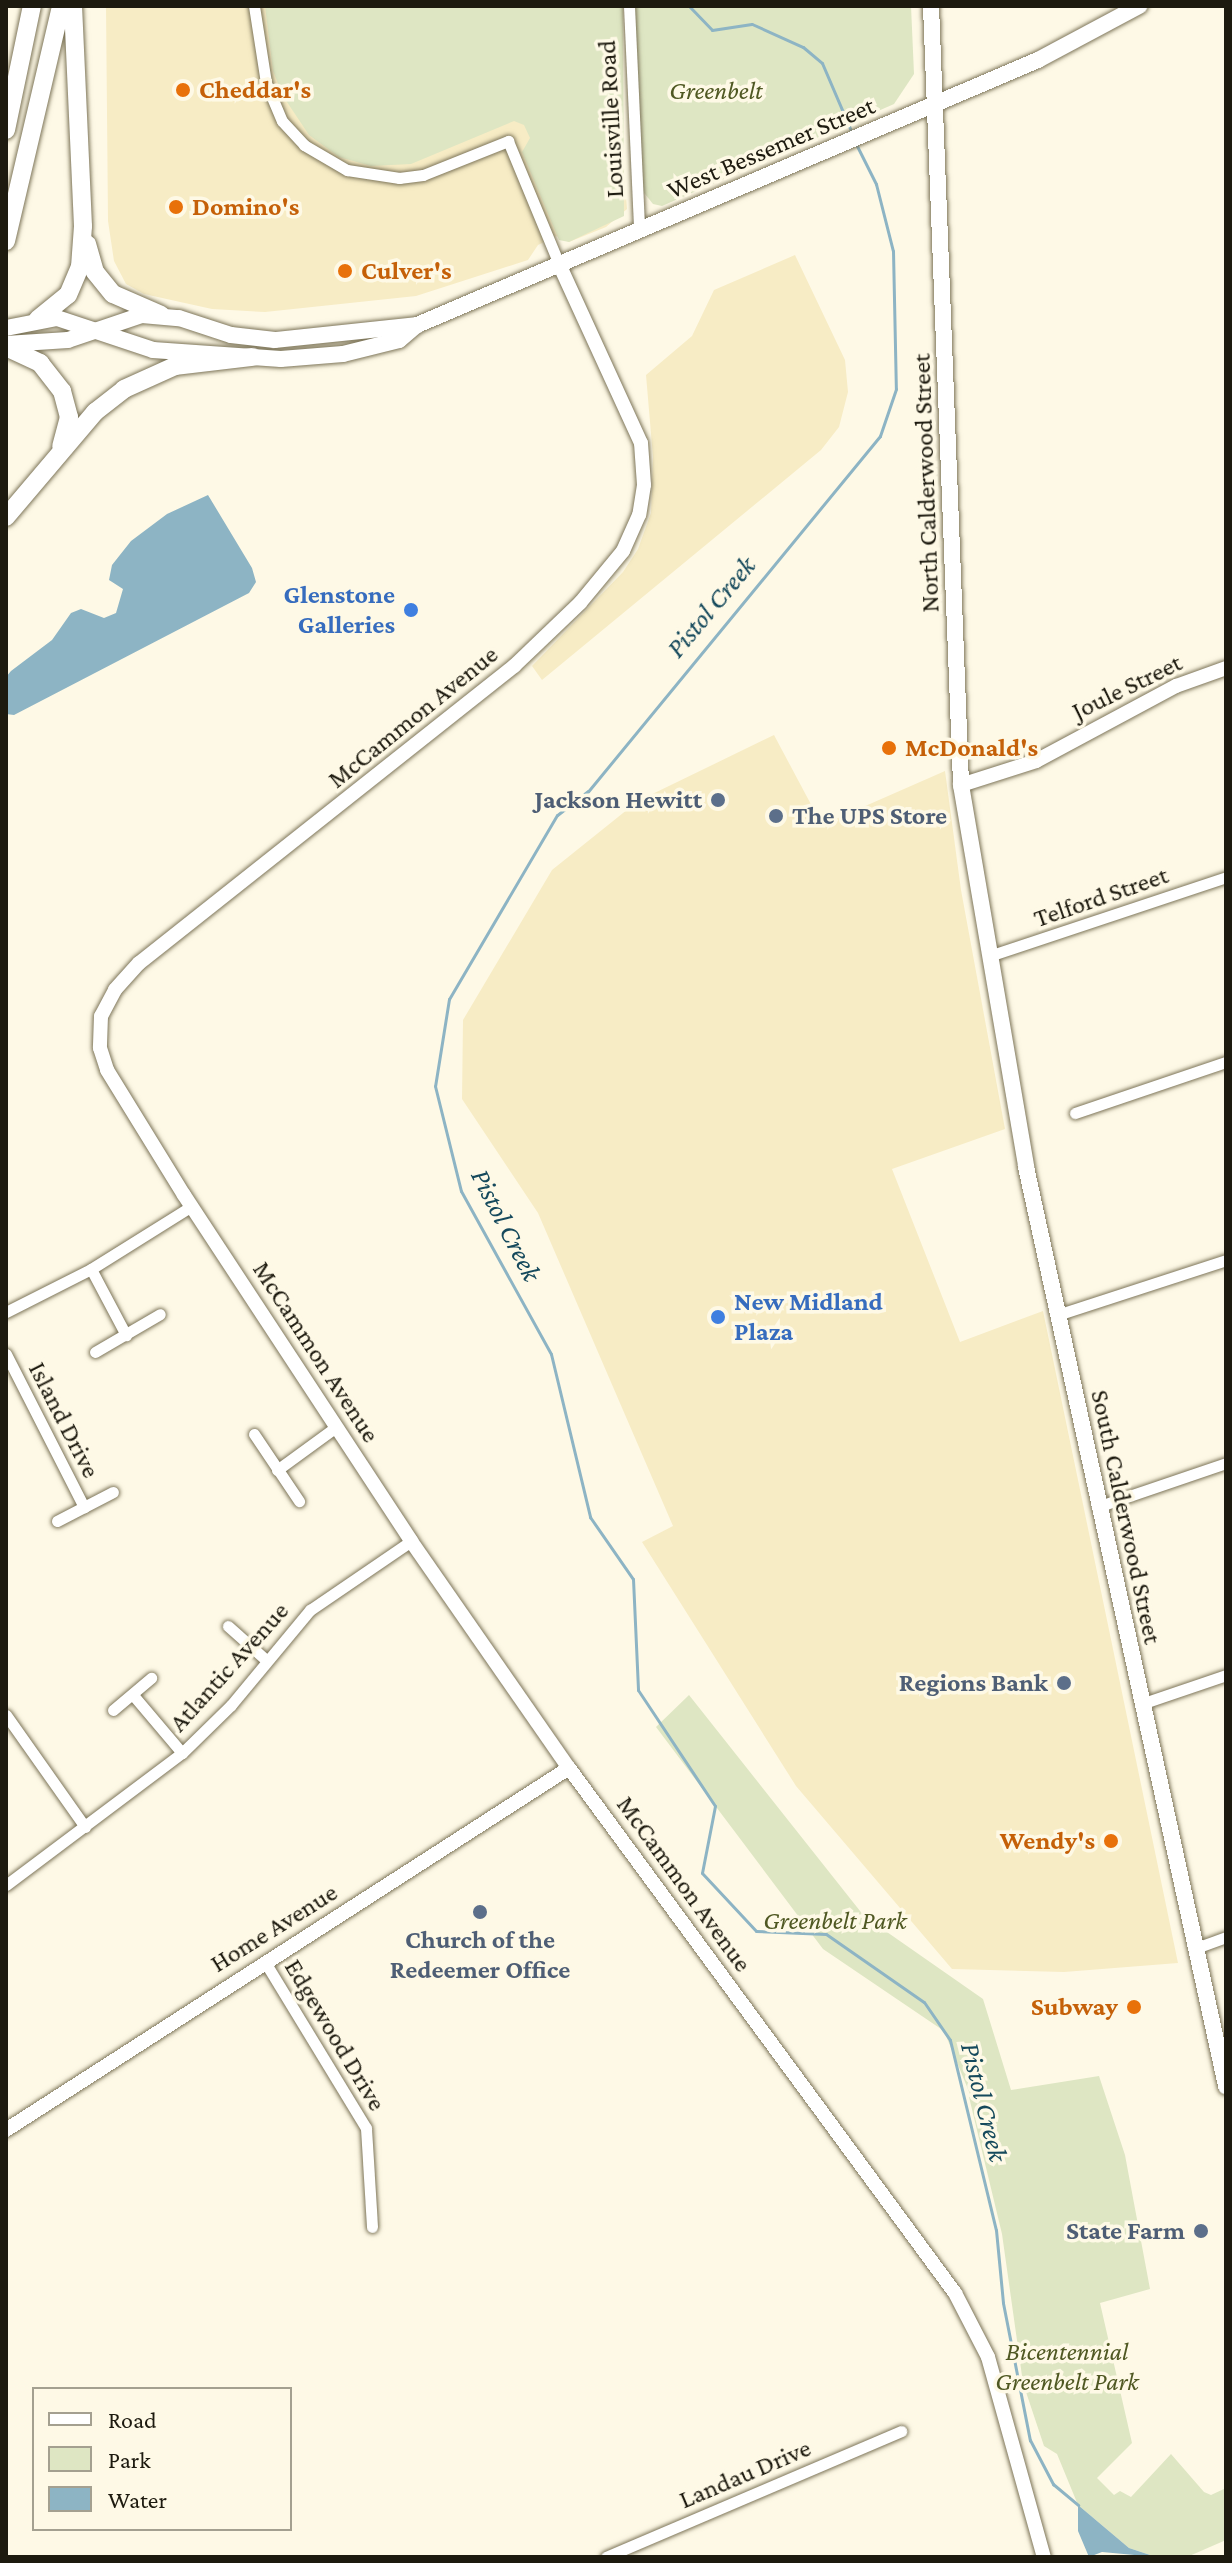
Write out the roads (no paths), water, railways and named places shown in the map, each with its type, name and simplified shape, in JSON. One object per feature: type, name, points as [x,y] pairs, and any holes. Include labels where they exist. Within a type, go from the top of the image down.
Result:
[{"type":"highway","points":[[6,130],[32,6]]},
{"type":"highway","points":[[6,241],[61,6]]},
{"type":"highway","points":[[38,319],[60,304],[75,283],[83,226],[73,6]]},
{"type":"highway","points":[[83,226],[102,284],[125,302],[161,315]]},
{"type":"highway","points":[[6,346],[47,369],[67,404],[66,434],[47,474]]},
{"type":"highway","points":[[6,517],[47,474],[95,412],[124,389],[175,366],[252,357]]},
{"type":"main road","name":"North Calderwood Street","points":[[931,6],[961,785],[989,956]]},
{"type":"main road","name":"West Bessemer Street","points":[[6,328],[38,319],[95,328],[153,350],[252,357],[343,354],[399,340],[417,325],[1038,60],[1139,6]]},
{"type":"main road","name":"West Bessemer Street","points":[[6,346],[68,340],[95,328],[161,315],[231,335],[275,340],[417,325]]},
{"type":"main road","name":"South Calderwood Street","points":[[989,956],[1026,1167],[1060,1314],[1097,1507],[1226,2086]]},
{"type":"street","points":[[254,6],[271,98],[282,121],[304,145],[347,170],[399,178],[423,175],[508,141],[559,264]]},
{"type":"street","name":"Louisville Road","points":[[629,6],[639,229]]},
{"type":"street","name":"McCammon Avenue","points":[[559,264],[641,443],[644,485],[634,526],[609,572],[514,666],[256,874],[174,932],[115,990],[101,1016],[100,1048],[107,1070],[192,1206],[411,1541],[569,1768],[955,2293],[988,2357],[1044,2557]]},
{"type":"street","name":"Joule Street","points":[[961,785],[1036,761],[1176,686],[1226,668]]},
{"type":"street","name":"Telford Street","points":[[989,956],[1226,877]]},
{"type":"street","points":[[1075,1113],[1226,1062]]},
{"type":"street","points":[[6,1312],[91,1269],[192,1206]]},
{"type":"street","points":[[1060,1314],[1226,1260]]},
{"type":"street","points":[[91,1269],[126,1335]]},
{"type":"street","points":[[95,1352],[160,1314]]},
{"type":"street","name":"Island Drive","points":[[6,1354],[84,1507]]},
{"type":"street","points":[[277,1470],[336,1427]]},
{"type":"street","points":[[254,1434],[299,1501]]},
{"type":"street","points":[[1097,1507],[1226,1463]]},
{"type":"street","name":"Island Drive","points":[[57,1521],[113,1492]]},
{"type":"street","name":"Atlantic Avenue","points":[[6,1885],[182,1753],[332,1592],[411,1541]]},
{"type":"street","points":[[228,1626],[266,1660]]},
{"type":"street","points":[[1141,1704],[1226,1675]]},
{"type":"street","points":[[113,1710],[151,1678]]},
{"type":"street","points":[[133,1695],[182,1753]]},
{"type":"street","points":[[6,1715],[85,1827]]},
{"type":"street","name":"Home Avenue","points":[[6,2130],[569,1768]]},
{"type":"street","points":[[1196,1948],[1226,1937]]},
{"type":"street","name":"Edgewood Drive","points":[[265,1962],[366,2128],[372,2227]]},
{"type":"street","name":"Landau Drive","points":[[612,2556],[901,2431]]},
{"type":"water","points":[[208,495],[252,568],[256,582],[249,593],[14,715],[6,714],[6,677],[11,671],[52,640],[71,613],[81,609],[104,618],[116,613],[123,589],[109,580],[112,565],[131,541],[167,514]]},
{"type":"water","points":[[1078,2505],[1129,2548],[1156,2557],[1102,2552],[1089,2557],[1078,2531]]},
{"type":"waterway","name":"Pistol Creek","points":[[689,6],[712,30],[752,24],[803,47],[822,63],[852,133]]},
{"type":"waterway","name":"Pistol Creek","points":[[856,144],[876,184],[893,251],[896,389],[880,436],[588,791],[557,815],[449,999],[435,1086],[461,1191],[551,1354],[590,1517],[633,1579],[638,1690],[715,1806],[702,1873],[756,1931],[826,1934],[924,2002],[950,2040],[996,2230],[1003,2303],[1030,2440],[1053,2484],[1078,2505]]},
{"type":"place","name":"Cheddar's","points":[[183,90]]},
{"type":"place","name":"Domino's","points":[[176,207]]},
{"type":"place","name":"Culver's","points":[[345,271]]},
{"type":"place","name":"Glenstone Galleries","points":[[411,610]]},
{"type":"place","name":"McDonald's","points":[[889,748]]},
{"type":"place","name":"Jackson Hewitt","points":[[718,800]]},
{"type":"place","name":"The UPS Store","points":[[776,816]]},
{"type":"place","name":"New Midland Plaza","points":[[718,1317]]},
{"type":"place","name":"Regions Bank","points":[[1064,1683]]},
{"type":"place","name":"Wendy's","points":[[1111,1841]]},
{"type":"place","name":"Church of the Redeemer Office","points":[[480,1912]]},
{"type":"place","name":"Subway","points":[[1134,2007]]},
{"type":"place","name":"State Farm","points":[[1201,2231]]},
{"type":"park label","name":"Greenbelt","points":[[716,91]]},
{"type":"park label","name":"Greenbelt Park","points":[[835,1921]]},
{"type":"park label","name":"Bicentennial Greenbelt Park","points":[[1067,2367]]}]
